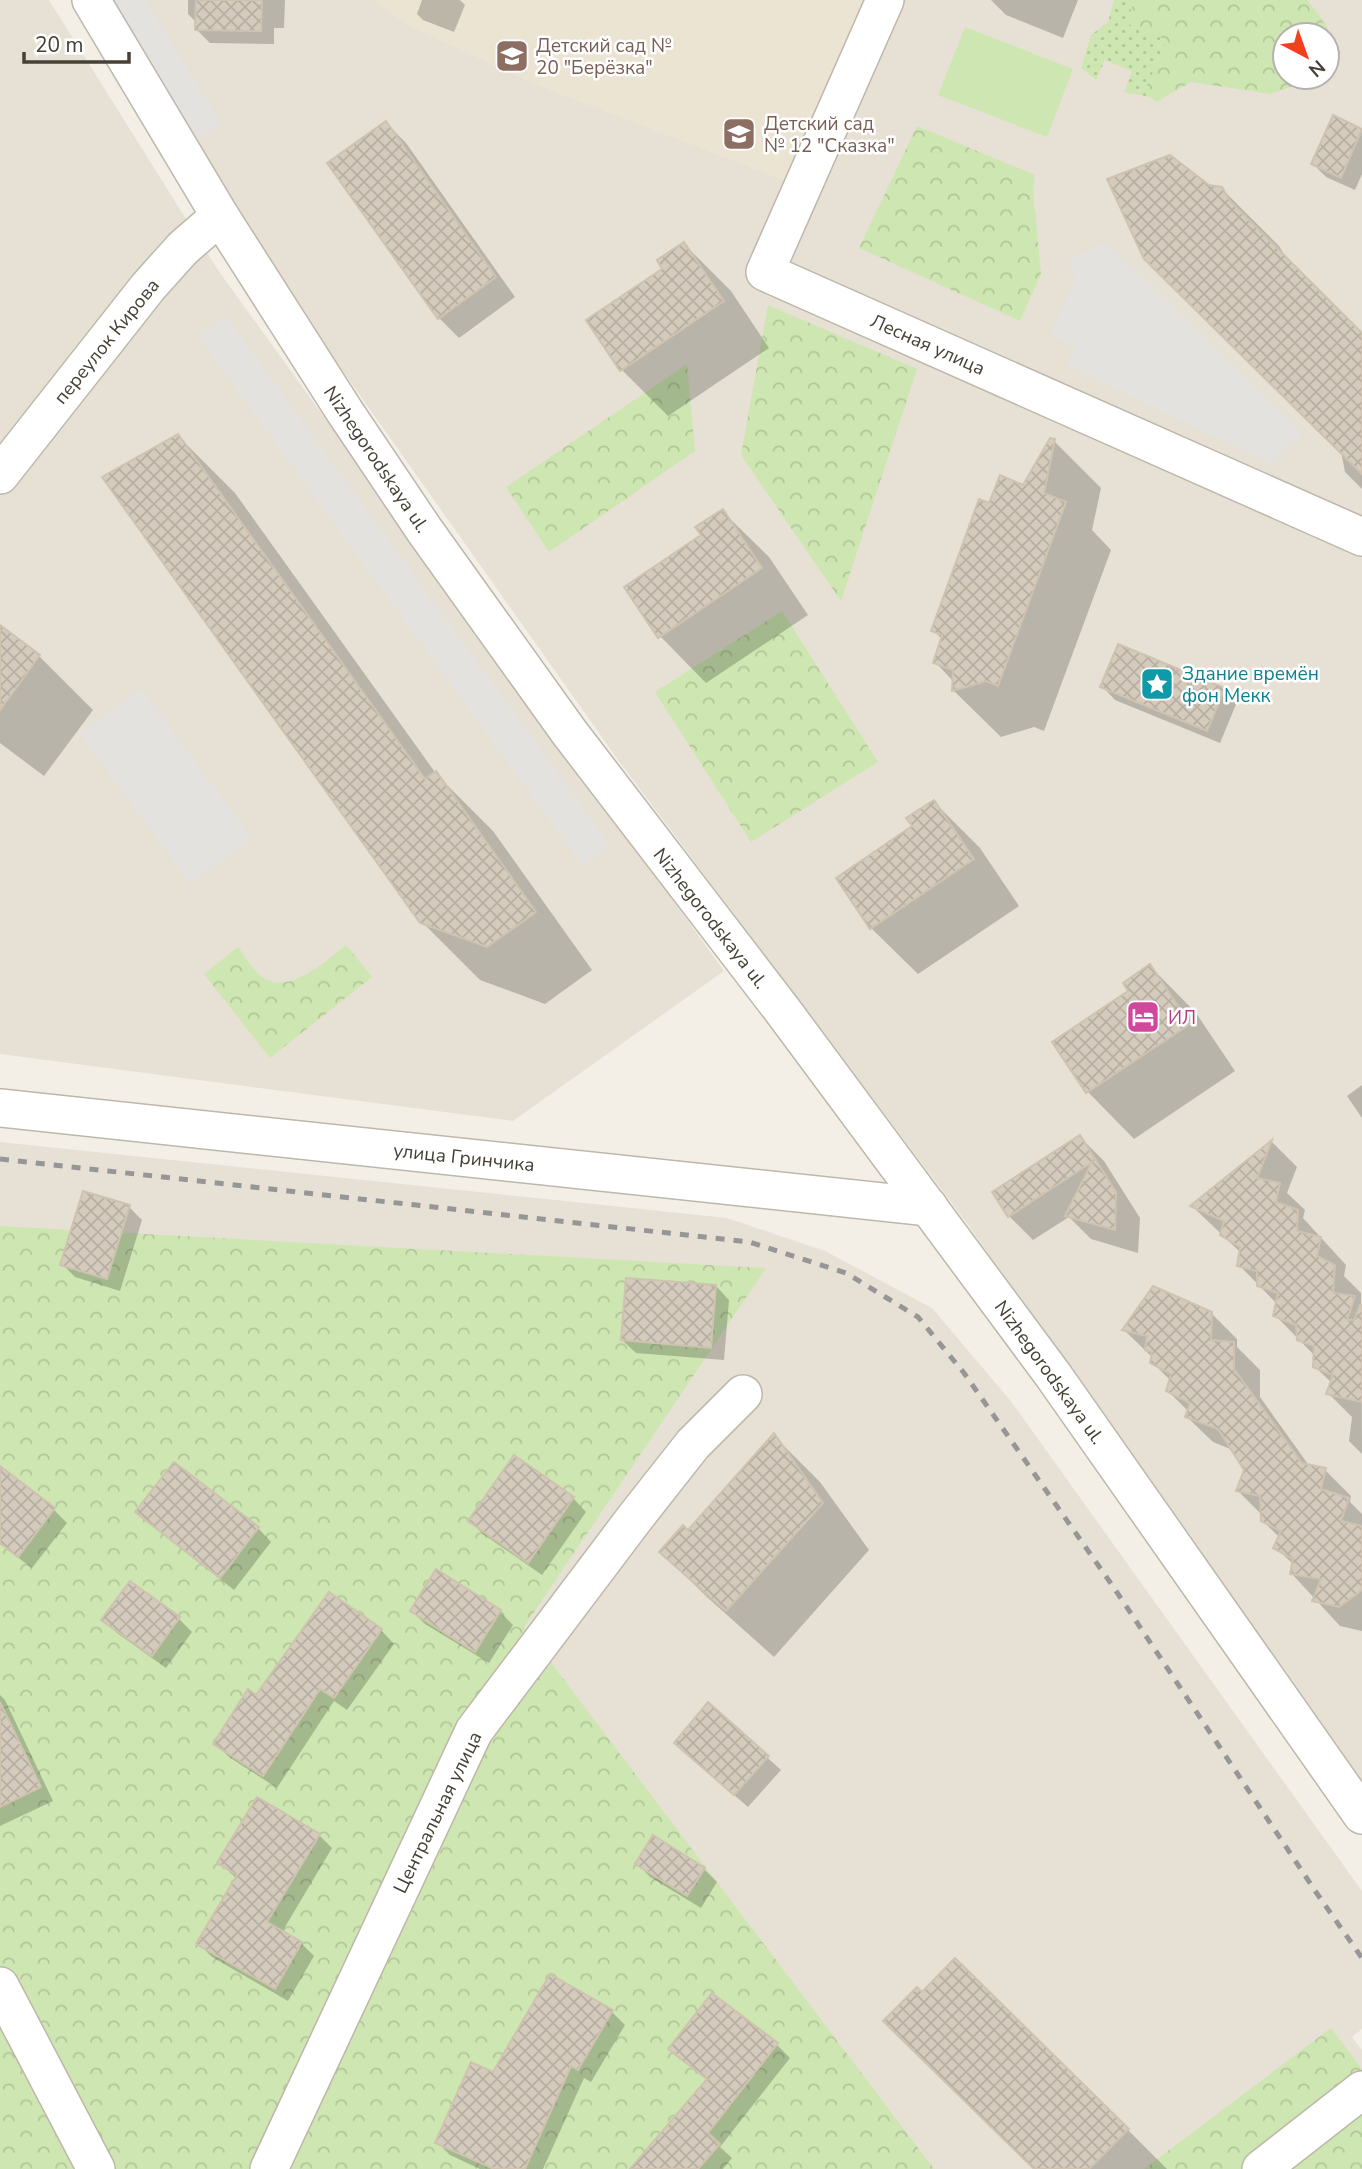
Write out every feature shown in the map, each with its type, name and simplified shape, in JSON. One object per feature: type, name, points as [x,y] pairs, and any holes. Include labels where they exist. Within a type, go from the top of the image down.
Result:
[{"type":"street","name":"Nizhegorodskaya ul.","points":[[90,0],[220,216],[345,412],[479,609],[783,1011],[1053,1375],[1362,1815]]},
{"type":"street","name":"Лесная улица","points":[[885,0],[765,272],[1362,537]]},
{"type":"street","name":"переулок Кирова","points":[[0,475],[149,287],[183,247],[220,216]]},
{"type":"street","name":"улица Гринчика","points":[[0,1108],[929,1206]]},
{"type":"street","name":"Центральная улица","points":[[269,2169],[474,1731],[693,1444],[743,1394]]},
{"type":"street","points":[[0,1986],[96,2169]]},
{"type":"street","points":[[1261,2169],[1362,2090]]},
{"type":"shaded area","points":[[0,0],[49,0],[218,270],[724,971],[513,1121],[0,1054]]},
{"type":"shaded area","points":[[108,0],[1362,0],[1362,1799],[969,1226],[621,764],[257,250]]},
{"type":"shaded area","points":[[114,0],[145,0],[221,124],[196,139]]},
{"type":"shaded area","name":"Детский сад № 12 \"Сказка\"","points":[[373,0],[873,0],[791,183],[537,85],[409,26]]},
{"type":"shaded area","points":[[1106,243],[1302,434],[1272,464],[1067,365],[1075,346],[1051,335],[1077,276],[1067,261]]},
{"type":"shaded area","points":[[225,316],[610,846],[583,866],[198,336]]},
{"type":"shaded area","points":[[141,689],[252,839],[190,884],[80,734]]},
{"type":"shaded area","points":[[0,1142],[727,1218],[825,1251],[932,1308],[1010,1400],[1362,1891],[1362,2029],[1352,2037],[1362,2050],[1362,2169],[0,2169]]},
{"type":"green space","points":[[1114,0],[1135,0],[1127,23],[1168,40],[1144,92],[1150,97],[1124,92],[1132,71],[1105,60],[1096,80],[1081,68],[1091,35],[1108,22]]},
{"type":"green space","points":[[1135,0],[1307,0],[1323,21],[1271,21],[1271,91],[1279,91],[1271,94],[1191,82],[1156,102],[1144,92],[1167,40],[1126,23]]},
{"type":"green space","points":[[965,27],[1073,69],[1047,137],[938,95]]},
{"type":"green space","points":[[917,126],[1035,175],[1033,191],[1041,274],[1020,321],[859,248]]},
{"type":"green space","points":[[768,305],[917,369],[841,601],[741,455]]},
{"type":"green space","points":[[687,364],[695,451],[549,552],[506,487]]},
{"type":"green space","points":[[782,611],[878,762],[751,842],[655,692]]},
{"type":"green space","points":[[346,945],[372,977],[270,1058],[204,974],[238,947],[263,978],[278,982],[289,981],[320,966]]},
{"type":"green space","points":[[0,1226],[766,1268],[524,1627],[934,2169],[0,2169]]},
{"type":"green space","points":[[1331,2028],[1362,2069],[1362,2169],[1144,2169]]},
{"type":"building","points":[[196,0],[262,0],[261,31],[195,30]]},
{"type":"building","points":[[1333,115],[1362,129],[1341,178],[1311,164]]},
{"type":"building","points":[[386,121],[496,277],[438,319],[327,163]]},
{"type":"building","points":[[1170,155],[1209,185],[1222,187],[1230,201],[1362,333],[1362,474],[1144,259],[1107,179]]},
{"type":"building","points":[[684,242],[724,301],[620,371],[586,320],[662,269],[657,260]]},
{"type":"building","points":[[178,434],[425,779],[436,771],[536,912],[487,947],[420,923],[102,477]]},
{"type":"building","points":[[1050,438],[1055,439],[1044,493],[1066,502],[998,686],[986,681],[952,691],[953,670],[933,663],[942,635],[931,631],[979,499],[989,503],[1000,475],[1023,485]]},
{"type":"building","points":[[723,509],[762,568],[658,638],[624,587],[701,535],[695,527]]},
{"type":"building","points":[[0,625],[40,655],[0,710]]},
{"type":"building","points":[[1118,644],[1225,688],[1207,731],[1100,687]]},
{"type":"building","points":[[934,800],[974,859],[870,929],[836,878],[912,826],[906,818]]},
{"type":"building","points":[[1150,964],[1190,1024],[1086,1093],[1052,1042],[1128,991],[1123,983]]},
{"type":"building","points":[[1080,1135],[1116,1192],[1115,1230],[1065,1216],[1092,1162],[1008,1217],[992,1192]]},
{"type":"building","points":[[1272,1140],[1257,1178],[1280,1183],[1276,1202],[1298,1210],[1297,1231],[1321,1237],[1317,1256],[1335,1265],[1333,1293],[1355,1296],[1347,1320],[1354,1320],[1362,1305],[1362,1402],[1326,1394],[1333,1375],[1313,1367],[1314,1346],[1297,1340],[1296,1325],[1273,1316],[1278,1293],[1257,1286],[1257,1271],[1237,1266],[1240,1247],[1220,1235],[1224,1221],[1190,1206]]},
{"type":"building","points":[[83,1191],[130,1205],[107,1279],[60,1265]]},
{"type":"building","points":[[626,1278],[716,1285],[711,1348],[621,1340]]},
{"type":"building","points":[[1153,1286],[1212,1312],[1211,1340],[1234,1342],[1234,1369],[1302,1463],[1326,1468],[1321,1489],[1349,1498],[1341,1521],[1362,1526],[1362,1590],[1339,1607],[1312,1601],[1321,1579],[1290,1574],[1293,1559],[1273,1548],[1281,1531],[1261,1521],[1260,1496],[1236,1491],[1244,1470],[1218,1429],[1185,1417],[1190,1403],[1166,1391],[1171,1374],[1150,1363],[1152,1352],[1145,1350],[1147,1336],[1122,1330]]},
{"type":"building","points":[[774,1433],[823,1503],[726,1611],[659,1552],[683,1525],[688,1530]]},
{"type":"building","points":[[514,1455],[574,1497],[528,1563],[468,1521]]},
{"type":"building","points":[[174,1462],[259,1527],[220,1578],[135,1512]]},
{"type":"building","points":[[0,1466],[55,1508],[18,1557],[0,1543]]},
{"type":"building","points":[[436,1569],[501,1610],[475,1652],[410,1611]]},
{"type":"building","points":[[130,1581],[180,1617],[152,1656],[101,1620]]},
{"type":"building","points":[[329,1592],[382,1629],[334,1698],[320,1689],[263,1776],[213,1744],[248,1689],[256,1695]]},
{"type":"building","points":[[0,1702],[41,1787],[0,1807]]},
{"type":"building","points":[[708,1702],[769,1756],[734,1795],[674,1743]]},
{"type":"building","points":[[257,1797],[320,1834],[267,1922],[302,1942],[275,1989],[196,1944],[237,1875],[217,1863]]},
{"type":"building","points":[[653,1835],[705,1868],[687,1896],[635,1864]]},
{"type":"building","points":[[955,1958],[1129,2129],[1089,2169],[1034,2169],[883,2021],[917,1987],[922,1992]]},
{"type":"building","points":[[550,1974],[613,2010],[578,2070],[571,2066],[525,2169],[494,2169],[435,2143],[471,2062],[493,2072]]},
{"type":"building","points":[[712,1993],[778,2043],[708,2133],[720,2144],[698,2169],[630,2169],[707,2079],[668,2049]]},
{"type":"railway","points":[[0,1159],[749,1242],[846,1273],[918,1317],[964,1373],[1112,1585],[1362,1958]]},
{"type":"place","name":"Детский сад № 20 \"Берёзка\"","points":[[512,56]]},
{"type":"place","name":"Детский сад № 12 \"Сказка\"","points":[[739,134]]},
{"type":"place","name":"Здание времён фон Мекк","points":[[1157,684]]},
{"type":"place","name":"ИЛ","points":[[1143,1017]]}]
